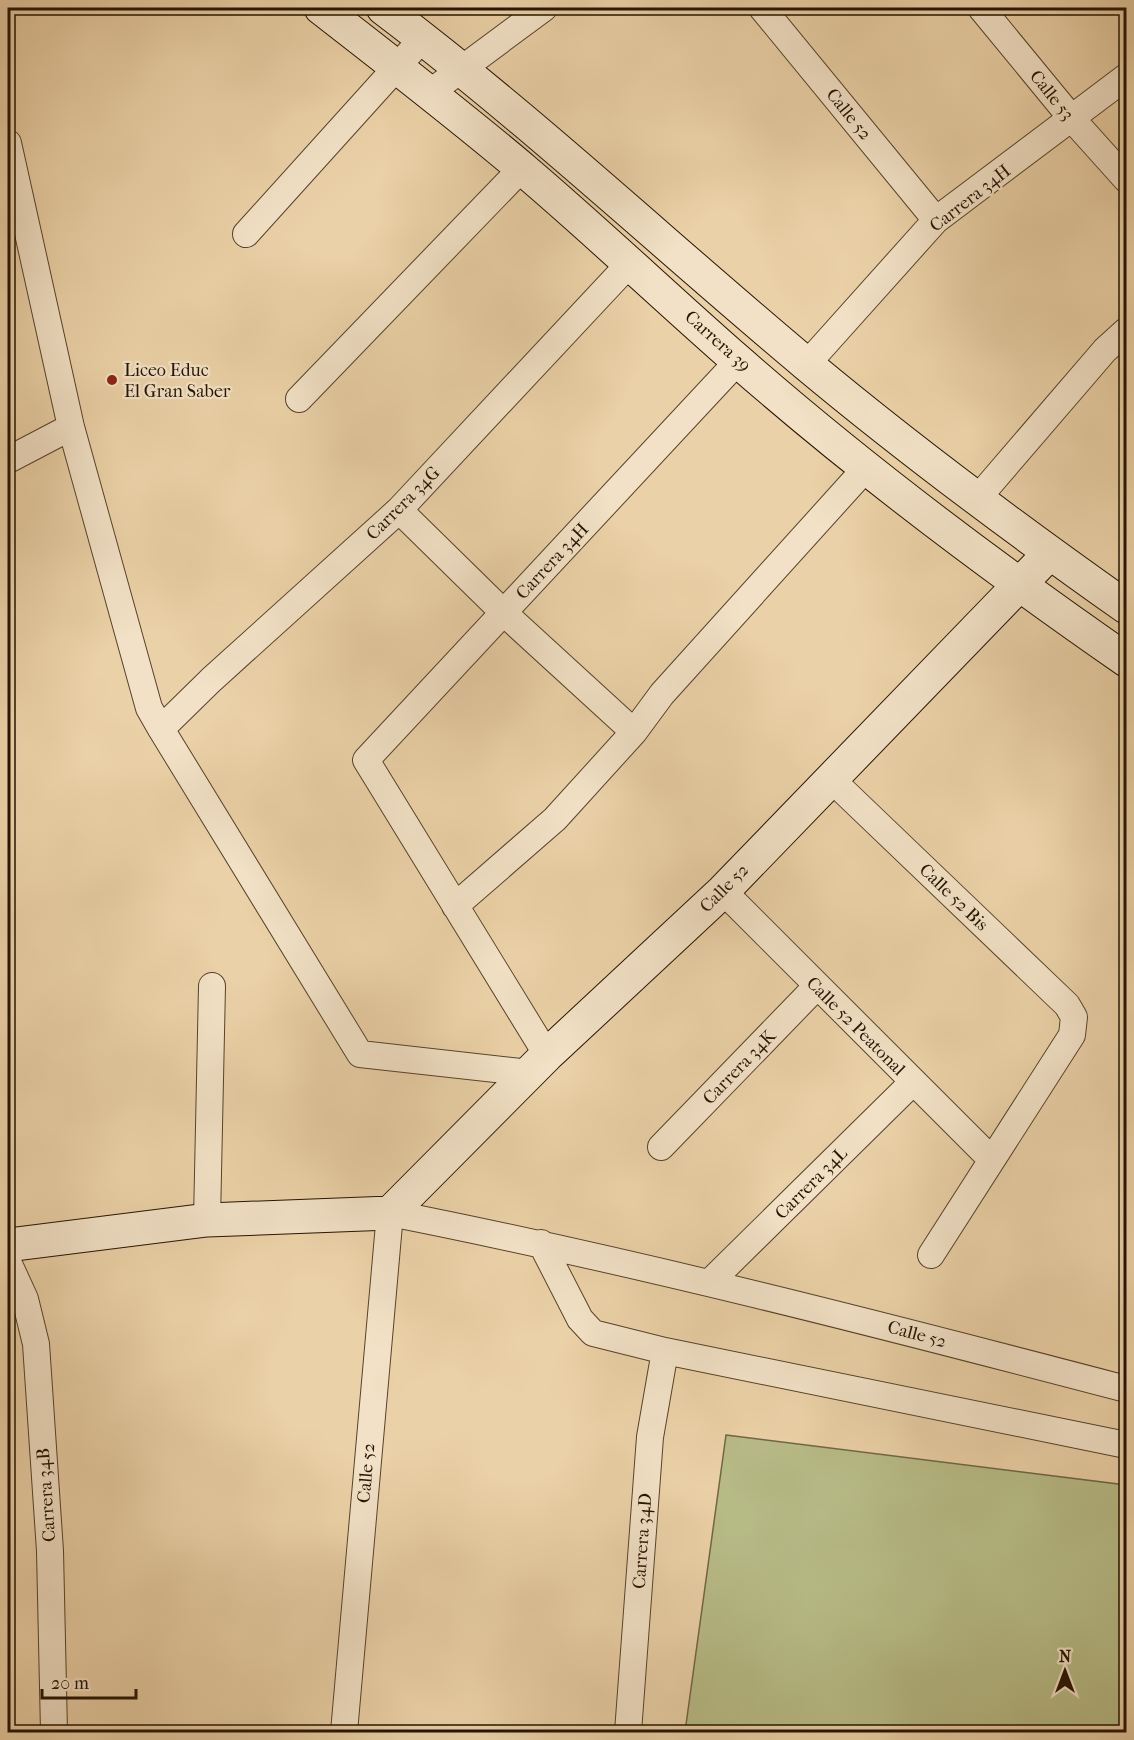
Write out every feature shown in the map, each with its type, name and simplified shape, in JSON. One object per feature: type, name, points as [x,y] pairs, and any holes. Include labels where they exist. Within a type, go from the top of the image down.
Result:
[{"type":"main road","name":"Carrera 39","points":[[321,8],[522,168],[631,262],[738,361],[867,468],[1018,586],[1126,660]]},
{"type":"main road","points":[[383,8],[464,69],[807,364],[977,499],[1126,607]]},
{"type":"main road","name":"Calle 52","points":[[8,1245],[207,1220],[390,1213],[539,1064],[723,891],[1050,553]]},
{"type":"street","points":[[428,94],[464,69],[541,8]]},
{"type":"street","name":"Calle 52","points":[[762,8],[936,220]]},
{"type":"street","name":"Calle 53","points":[[981,8],[1073,120],[1126,179]]},
{"type":"street","points":[[246,234],[423,38]]},
{"type":"street","name":"Carrera 34H","points":[[807,364],[936,220],[1073,120],[1126,77]]},
{"type":"street","points":[[8,143],[71,427],[149,708],[161,729],[360,1054],[539,1064]]},
{"type":"street","points":[[298,399],[522,168]]},
{"type":"street","name":"Carrera 34G","points":[[161,729],[211,680],[399,510],[631,262]]},
{"type":"street","points":[[977,499],[1105,350],[1126,331]]},
{"type":"street","name":"Carrera 34H","points":[[455,906],[366,760],[738,361]]},
{"type":"street","points":[[8,460],[71,427]]},
{"type":"street","points":[[539,1064],[455,906],[555,819],[634,732],[662,694],[867,468]]},
{"type":"street","points":[[399,510],[504,613],[634,732]]},
{"type":"street","name":"Calle 52 Bis","points":[[831,779],[1067,1005],[1074,1017],[1072,1035],[991,1159]]},
{"type":"street","name":"Calle 52 Peatonal","points":[[723,891],[912,1083],[991,1159]]},
{"type":"street","points":[[207,1220],[212,986]]},
{"type":"street","name":"Carrera 34K","points":[[661,1147],[817,986]]},
{"type":"street","name":"Carrera 34L","points":[[710,1282],[912,1083]]},
{"type":"street","points":[[931,1255],[991,1159]]},
{"type":"street","name":"Calle 52","points":[[344,1732],[390,1213],[541,1243],[710,1282],[1126,1389]]},
{"type":"street","points":[[541,1243],[580,1319],[593,1333],[664,1351],[1126,1445]]},
{"type":"street","name":"Carrera 34B","points":[[8,1262],[25,1299],[36,1344],[50,1551],[54,1732]]},
{"type":"street","name":"Carrera 34D","points":[[628,1732],[650,1437],[664,1351]]},
{"type":"green space","points":[[726,1435],[1126,1485],[1126,1732],[685,1732]]},
{"type":"place","name":"Liceo Educ El Gran Saber","points":[[112,380]]}]
